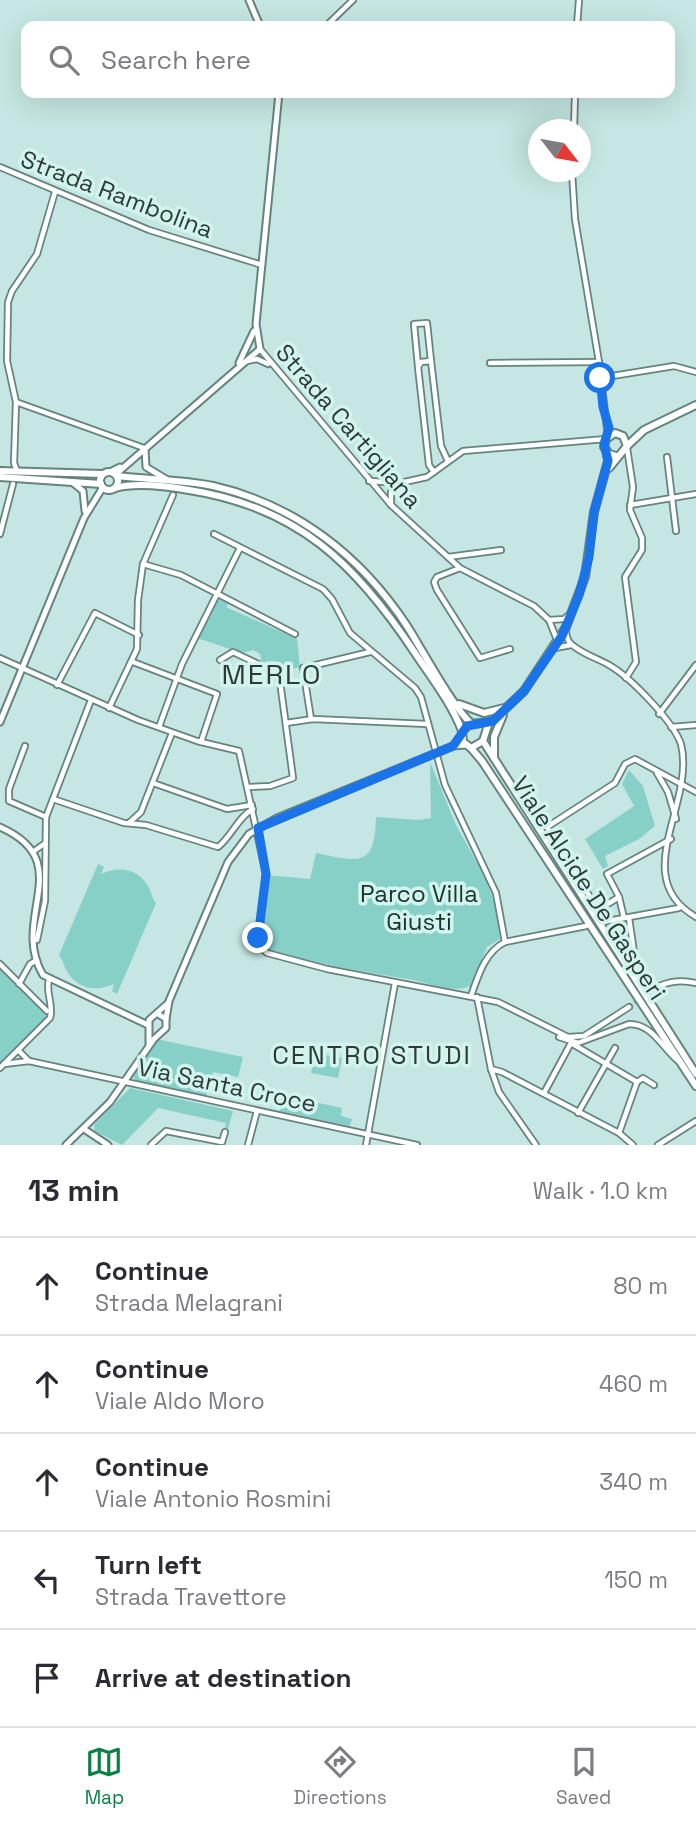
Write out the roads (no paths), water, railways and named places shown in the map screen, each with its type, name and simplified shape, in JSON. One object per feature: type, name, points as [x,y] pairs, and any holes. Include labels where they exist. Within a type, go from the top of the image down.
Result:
[{"type":"main road","points":[[495,764],[494,737],[509,708],[556,646],[573,611],[584,577],[594,512],[604,476],[607,438],[644,430],[696,405]]},
{"type":"main road","points":[[604,476],[618,456],[644,430]]},
{"type":"main road","points":[[619,434],[627,447]]},
{"type":"main road","points":[[605,450],[618,456]]},
{"type":"main road","name":"Viale Alcide De Gasperi","points":[[0,471],[111,474],[212,486],[269,504],[299,519],[334,543],[391,603],[455,701],[475,724],[495,764],[696,1074]]},
{"type":"main road","points":[[107,487],[111,474]]},
{"type":"main road","points":[[107,487],[111,474]]},
{"type":"main road","name":"Viale Alcide De Gasperi","points":[[0,477],[69,481],[107,487],[177,488],[232,499],[267,510],[316,539],[348,565],[378,598],[462,733],[468,747],[482,761],[696,1086]]},
{"type":"main road","points":[[455,701],[465,708],[484,713],[509,708]]},
{"type":"main road","points":[[468,747],[484,738],[493,721],[509,708]]},
{"type":"main road","points":[[462,733],[475,724],[493,721]]},
{"type":"street","points":[[249,0],[258,21]]},
{"type":"street","points":[[331,21],[354,0]]},
{"type":"street","points":[[578,21],[579,0]]},
{"type":"street","name":"Strada Cartigliana","points":[[279,98],[256,324],[260,349],[272,367],[380,494],[460,568],[526,600],[549,621],[556,646]]},
{"type":"street","points":[[574,119],[575,98]]},
{"type":"street","name":"Strada Rambolina","points":[[0,167],[149,230],[262,265]]},
{"type":"street","points":[[380,494],[391,486],[434,472],[463,451],[594,442],[607,438],[608,423],[575,219],[573,182]]},
{"type":"street","points":[[17,471],[14,463],[16,402],[7,361],[8,302],[12,290],[37,254],[55,192]]},
{"type":"street","points":[[434,472],[429,465],[414,324],[428,323],[441,446],[448,461]]},
{"type":"street","points":[[236,368],[256,324]]},
{"type":"street","points":[[111,474],[260,349]]},
{"type":"street","points":[[242,362],[257,359],[272,367]]},
{"type":"street","points":[[418,367],[421,362],[431,361]]},
{"type":"street","points":[[490,363],[599,362]]},
{"type":"street","points":[[600,378],[674,366],[696,372]]},
{"type":"street","points":[[16,402],[146,446]]},
{"type":"street","points":[[608,423],[619,434]]},
{"type":"street","points":[[594,442],[605,450]]},
{"type":"street","points":[[146,446],[143,456],[146,467],[166,479]]},
{"type":"street","points":[[627,447],[628,465]]},
{"type":"street","points":[[618,456],[626,459],[628,465],[633,487],[630,505],[642,538],[642,550],[625,577],[636,662],[626,677]]},
{"type":"street","points":[[667,457],[676,531]]},
{"type":"street","points":[[69,481],[83,491],[84,518]]},
{"type":"street","points":[[369,481],[391,486]]},
{"type":"street","points":[[0,534],[13,484]]},
{"type":"street","points":[[391,486],[391,505]]},
{"type":"street","points":[[0,722],[84,518],[95,498],[107,487]]},
{"type":"street","points":[[630,505],[671,496],[696,494]]},
{"type":"street","points":[[109,708],[133,662],[140,636],[138,600],[143,565],[173,495]]},
{"type":"street","points":[[214,534],[329,594],[350,633],[415,688],[421,697],[445,785],[496,893],[505,942]]},
{"type":"street","points":[[159,727],[177,678],[240,548]]},
{"type":"street","points":[[448,557],[501,550]]},
{"type":"street","points":[[143,565],[181,575],[295,634]]},
{"type":"street","points":[[460,568],[437,577],[434,582],[437,590],[480,658],[510,649]]},
{"type":"street","points":[[549,621],[564,619],[573,611]]},
{"type":"street","points":[[57,685],[95,613],[140,636]]},
{"type":"street","points":[[566,628],[566,637],[572,645],[626,677],[671,727],[682,747],[685,786],[671,839],[666,876],[672,897],[680,908],[696,917]]},
{"type":"street","points":[[556,646],[572,645]]},
{"type":"street","points":[[220,660],[233,652],[279,674],[293,778],[270,786],[248,787]]},
{"type":"street","points":[[311,719],[303,668],[371,652]]},
{"type":"street","points":[[0,658],[109,708],[172,733],[239,751],[266,874],[258,945],[267,953],[327,969],[498,1002],[560,1035],[574,1038],[596,1030],[629,1007]]},
{"type":"street","points":[[133,662],[217,694],[201,742]]},
{"type":"street","points":[[240,681],[252,678],[261,665]]},
{"type":"street","points":[[659,714],[696,665]]},
{"type":"street","points":[[37,940],[45,898],[46,817],[91,700]]},
{"type":"street","points":[[286,723],[311,719],[427,724]]},
{"type":"street","points":[[671,727],[696,725]]},
{"type":"street","points":[[127,823],[141,812],[172,733]]},
{"type":"street","points":[[453,746],[462,733]]},
{"type":"street","points":[[24,746],[11,780],[9,801],[46,817]]},
{"type":"street","points":[[66,1145],[84,1129],[126,1081],[148,1048],[166,1028],[169,1002],[231,856],[258,828],[453,746],[468,747]]},
{"type":"street","points":[[619,898],[598,909],[547,827],[615,783],[628,761],[642,761],[696,792]]},
{"type":"street","points":[[654,769],[668,792],[677,819]]},
{"type":"street","points":[[153,783],[227,809],[239,814],[242,820]]},
{"type":"street","points":[[53,799],[218,848],[245,813],[253,807]]},
{"type":"street","points":[[227,809],[253,807]]},
{"type":"street","points":[[141,812],[146,825]]},
{"type":"street","points":[[0,827],[18,835],[34,850],[41,870],[32,929],[37,960],[43,975],[160,1033]]},
{"type":"street","points":[[638,973],[626,918],[607,874],[671,839]]},
{"type":"street","points":[[34,850],[44,844]]},
{"type":"street","points":[[37,900],[45,898]]},
{"type":"street","points":[[602,922],[680,908]]},
{"type":"street","points":[[536,1145],[499,1092],[474,997],[490,951],[505,942],[586,926]]},
{"type":"street","points":[[19,984],[29,966],[37,960]]},
{"type":"street","points":[[0,964],[47,1011]]},
{"type":"street","points":[[650,990],[666,982],[682,979],[696,983]]},
{"type":"street","name":"Via Santa Croce","points":[[2,1066],[50,1018],[52,1007],[47,986],[49,980]]},
{"type":"street","points":[[366,1145],[395,983]]},
{"type":"street","points":[[148,1048],[149,1028],[155,1015],[169,1002]]},
{"type":"street","points":[[498,1002],[637,1082]]},
{"type":"street","points":[[131,1017],[155,1015],[166,1019]]},
{"type":"street","points":[[571,1043],[592,1039],[629,1024],[637,1024],[646,1026],[680,1063]]},
{"type":"street","points":[[588,1055],[587,1046],[592,1039]]},
{"type":"street","points":[[544,1093],[571,1043]]},
{"type":"street","points":[[578,1113],[615,1048]]},
{"type":"street","points":[[19,1050],[29,1061]]},
{"type":"street","name":"Via Santa Croce","points":[[2,1066],[29,1061],[417,1145]]},
{"type":"street","points":[[491,1069],[544,1093],[619,1133],[633,1145]]},
{"type":"street","points":[[619,1133],[637,1082],[643,1078],[653,1085]]},
{"type":"street","points":[[248,1145],[257,1111]]},
{"type":"street","points":[[658,1145],[696,1121]]},
{"type":"street","points":[[84,1129],[108,1145]]},
{"type":"street","points":[[154,1144],[166,1131],[222,1142],[225,1132]]},
{"type":"tunnel","points":[[629,1007],[650,990]]},
{"type":"district","name":"MERLO","points":[[272,674]]},
{"type":"district","name":"CENTRO STUDI","points":[[372,1055]]},
{"type":"park label","name":"Parco Villa Giusti","points":[[419,907]]}]
